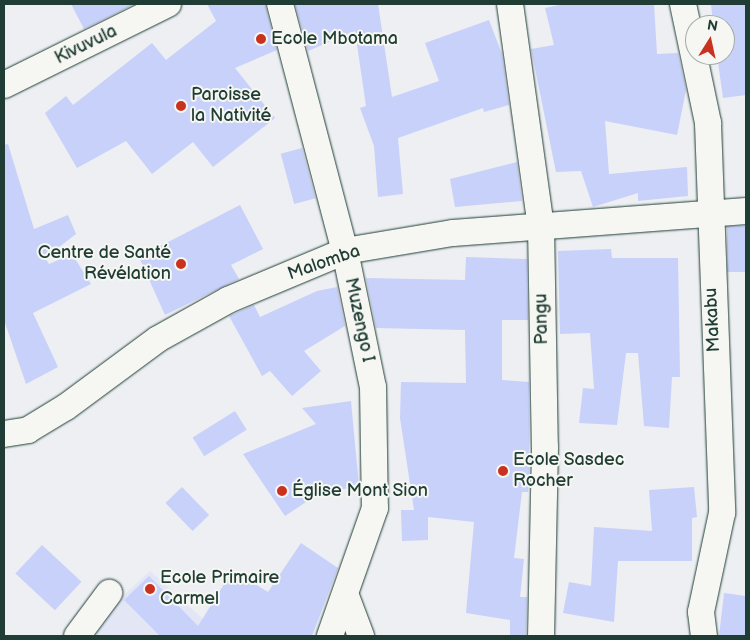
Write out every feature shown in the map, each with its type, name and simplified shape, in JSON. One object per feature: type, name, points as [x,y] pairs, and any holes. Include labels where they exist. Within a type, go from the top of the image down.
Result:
[{"type":"street","name":"Kivuvula","points":[[4,85],[168,4]]},
{"type":"street","name":"Muzengo I","points":[[280,4],[345,251],[373,387],[375,508],[346,596],[330,636]]},
{"type":"street","name":"Pangu","points":[[510,4],[541,226],[544,447],[541,636]]},
{"type":"street","name":"Makabu","points":[[683,4],[708,123],[708,212],[722,512],[701,612],[704,636]]},
{"type":"street","name":"Malomba","points":[[4,434],[28,430],[158,339],[228,300],[345,251],[453,233],[746,210]]},
{"type":"street","points":[[77,636],[109,593]]},
{"type":"street","points":[[346,596],[362,636]]},
{"type":"shaded area","name":"Ecole Primaire Carmel","points":[[150,571],[222,636],[91,636],[112,606]]},
{"type":"building","points":[[71,4],[135,4],[84,29]]},
{"type":"building","name":"Paroisse la Nativité","points":[[207,4],[265,4],[277,50],[235,68],[275,118],[213,167],[193,142],[152,174],[126,141],[77,168],[45,113],[66,96],[73,105],[152,43],[166,60],[216,21]]},
{"type":"building","points":[[295,4],[378,4],[392,97],[439,81],[425,43],[489,20],[502,54],[509,105],[484,112],[483,108],[398,138],[403,194],[378,197],[374,146],[360,108],[366,106],[355,31],[308,51]]},
{"type":"building","points":[[564,4],[654,4],[657,54],[678,53],[686,90],[677,135],[605,121],[609,174],[687,167],[688,196],[638,201],[638,193],[593,207],[581,171],[556,172],[531,49],[554,45],[545,8]]},
{"type":"building","points":[[711,4],[746,4],[746,95],[723,98],[718,65],[735,65],[735,15],[712,15]]},
{"type":"building","points":[[8,144],[34,229],[68,215],[76,234],[45,258],[49,264],[72,254],[91,284],[33,313],[58,367],[26,384],[4,320],[4,145]]},
{"type":"building","points":[[302,148],[315,198],[294,204],[281,154]]},
{"type":"building","points":[[517,162],[522,201],[455,207],[450,179]]},
{"type":"building","points":[[240,205],[263,249],[231,265],[239,279],[165,315],[139,257]]},
{"type":"building","points":[[727,226],[746,226],[746,272],[727,272]]},
{"type":"building","points":[[611,249],[612,258],[678,258],[680,377],[672,377],[669,428],[644,426],[638,353],[626,353],[617,425],[579,423],[583,388],[594,389],[590,333],[560,334],[558,251]]},
{"type":"building","points":[[466,257],[527,259],[528,320],[502,320],[502,380],[529,382],[529,483],[528,492],[522,492],[514,558],[524,559],[520,597],[527,597],[526,636],[510,636],[510,620],[466,613],[474,522],[428,517],[428,540],[402,541],[401,510],[414,510],[400,418],[401,382],[466,383],[465,330],[376,328],[366,278],[465,280]]},
{"type":"building","points":[[337,287],[345,326],[304,351],[321,371],[292,396],[270,371],[262,376],[229,316],[254,305],[260,317],[317,291]]},
{"type":"building","points":[[351,401],[359,486],[318,494],[285,516],[243,454],[316,424],[302,408]]},
{"type":"building","points":[[235,411],[247,430],[204,456],[193,437]]},
{"type":"building","points":[[182,487],[209,515],[193,531],[165,503]]},
{"type":"building","points":[[694,487],[697,517],[692,518],[692,561],[618,561],[614,622],[563,613],[569,582],[591,586],[594,527],[652,531],[649,490]]},
{"type":"building","points":[[301,543],[338,568],[312,636],[160,636],[124,600],[149,576],[198,626],[233,570],[268,592]]},
{"type":"building","points":[[42,545],[81,582],[55,610],[15,574]]},
{"type":"building","points":[[724,593],[746,596],[746,636],[719,636]]},
{"type":"place","name":"Ecole Mbotama","points":[[261,39]]},
{"type":"place","name":"Paroisse la Nativité","points":[[181,106]]},
{"type":"place","name":"Centre de Santé Révélation","points":[[181,264]]},
{"type":"place","name":"Ecole Sasdec Rocher","points":[[503,471]]},
{"type":"place","name":"Église Mont Sion","points":[[282,491]]},
{"type":"place","name":"Ecole Primaire Carmel","points":[[150,589]]}]
